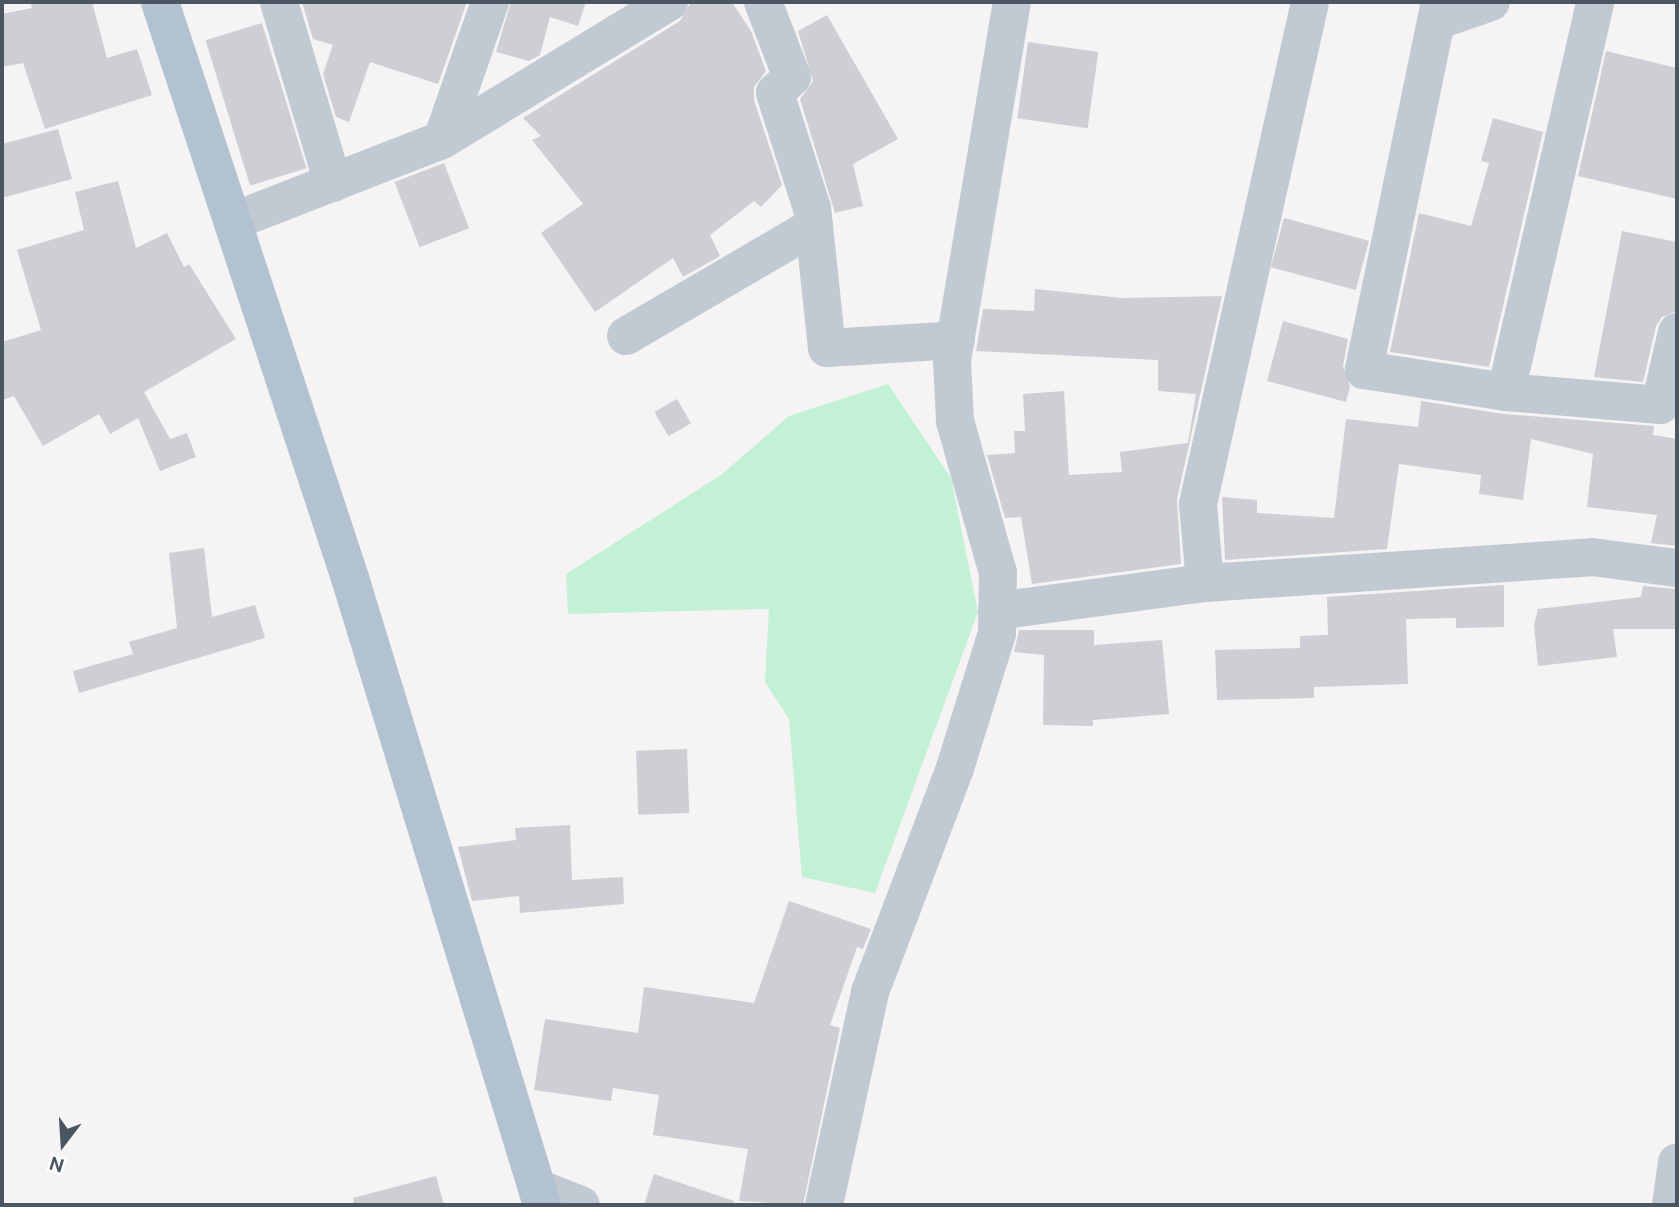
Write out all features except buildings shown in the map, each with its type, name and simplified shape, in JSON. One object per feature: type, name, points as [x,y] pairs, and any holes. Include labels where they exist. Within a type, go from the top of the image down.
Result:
[{"type":"main road","points":[[160,2],[350,578],[540,1197]]},
{"type":"street","points":[[279,2],[332,183]]},
{"type":"street","points":[[442,140],[490,2]]},
{"type":"street","points":[[234,221],[442,140],[669,2]]},
{"type":"street","points":[[763,2],[792,77],[775,93],[814,226],[827,348],[956,340]]},
{"type":"street","points":[[824,1205],[870,992],[956,768],[997,633],[998,573],[955,421],[956,340],[1012,2]]},
{"type":"street","points":[[1205,583],[1198,504],[1310,2]]},
{"type":"street","points":[[1491,2],[1438,12],[1364,370],[1506,392],[1660,405],[1677,332]]},
{"type":"street","points":[[1506,392],[1595,2]]},
{"type":"street","points":[[626,336],[814,226]]},
{"type":"street","points":[[997,611],[1205,583],[1592,557],[1677,568]]},
{"type":"street","points":[[1671,1205],[1677,1162]]},
{"type":"street","points":[[540,1197],[581,1205]]},
{"type":"green space","points":[[888,384],[951,478],[978,612],[875,893],[802,877],[789,719],[765,682],[769,609],[568,614],[566,574],[721,475],[789,416]]}]
